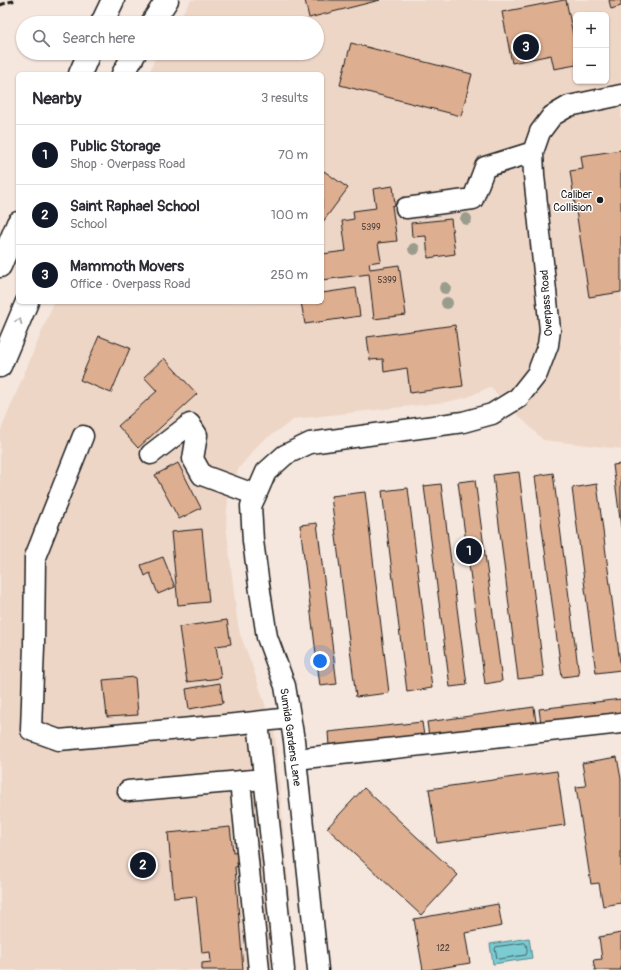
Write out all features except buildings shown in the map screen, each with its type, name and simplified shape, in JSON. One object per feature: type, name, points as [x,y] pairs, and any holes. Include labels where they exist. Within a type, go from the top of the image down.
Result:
[{"type":"highway","points":[[105,16],[112,0]]},
{"type":"highway","points":[[156,16],[166,0]]},
{"type":"highway","points":[[81,72],[86,60]]},
{"type":"highway","points":[[124,72],[131,60]]},
{"type":"highway","points":[[0,266],[16,228]]},
{"type":"highway","points":[[0,366],[26,304]]},
{"type":"street","name":"Overpass Road","points":[[253,500],[266,472],[285,455],[310,443],[463,422],[492,414],[518,398],[537,374],[548,345],[550,330],[533,152],[540,132],[552,116],[569,106],[621,95]]},
{"type":"street","points":[[406,208],[472,199],[485,167],[533,152]]},
{"type":"street","points":[[150,454],[190,424],[197,435],[193,459],[202,475],[253,500]]},
{"type":"street","points":[[84,436],[35,557],[31,730],[59,740],[290,718]]},
{"type":"street","name":"Sumida Gardens Lane","points":[[253,500],[253,541],[267,637],[285,686],[296,760],[318,970]]},
{"type":"street","points":[[258,722],[284,970]]},
{"type":"street","points":[[296,760],[621,723]]},
{"type":"street","points":[[128,791],[264,778]]},
{"type":"street","points":[[240,781],[259,970]]},
{"type":"shaded area","points":[[191,0],[621,0],[621,449],[543,440],[490,387],[468,397],[447,402],[295,419],[261,442],[239,468],[228,499],[226,524],[240,634],[275,734],[296,970],[0,970],[0,432],[53,304],[324,304],[324,72],[150,72],[154,60],[324,60],[324,16],[181,16]]},
{"type":"water","points":[[529,938],[532,958],[493,964],[490,944]]},
{"type":"railway","points":[[0,5],[15,0]]},
{"type":"place","name":"Mammoth Movers","points":[[526,47]]},
{"type":"place","name":"Caliber Collision","points":[[600,200]]},
{"type":"place","name":"Public Storage","points":[[469,551]]},
{"type":"place","name":"Saint Raphael School","points":[[143,865]]}]
